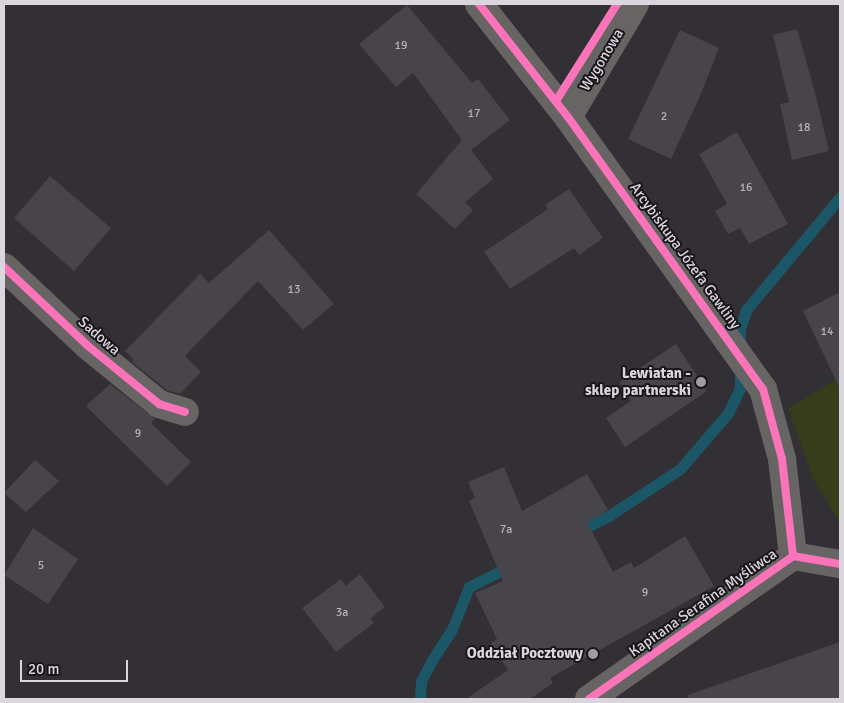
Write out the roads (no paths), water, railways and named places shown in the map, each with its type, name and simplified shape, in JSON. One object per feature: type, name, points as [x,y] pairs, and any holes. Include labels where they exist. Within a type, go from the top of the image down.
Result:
[{"type":"street","name":"Arcybiskupa Józefa Gawliny","points":[[479,4],[568,117],[763,389],[782,459],[794,556]]},
{"type":"street","name":"Wygonowa","points":[[568,117],[635,4]]},
{"type":"street","name":"Sadowa","points":[[4,267],[88,346],[159,404],[185,412]]},
{"type":"street","name":"Kapitana Serafina Myśliwca","points":[[589,699],[794,556],[840,564]]},
{"type":"waterway","points":[[740,347],[740,329],[746,310],[840,197]]},
{"type":"waterway","points":[[575,533],[610,515],[680,469],[728,413],[740,388],[740,366]]},
{"type":"waterway","points":[[420,699],[421,681],[452,629],[469,587],[512,565]]},
{"type":"place","name":"Lewiatan - sklep partnerski","points":[[701,382]]},
{"type":"place","name":"Oddział Pocztowy","points":[[593,654]]}]
